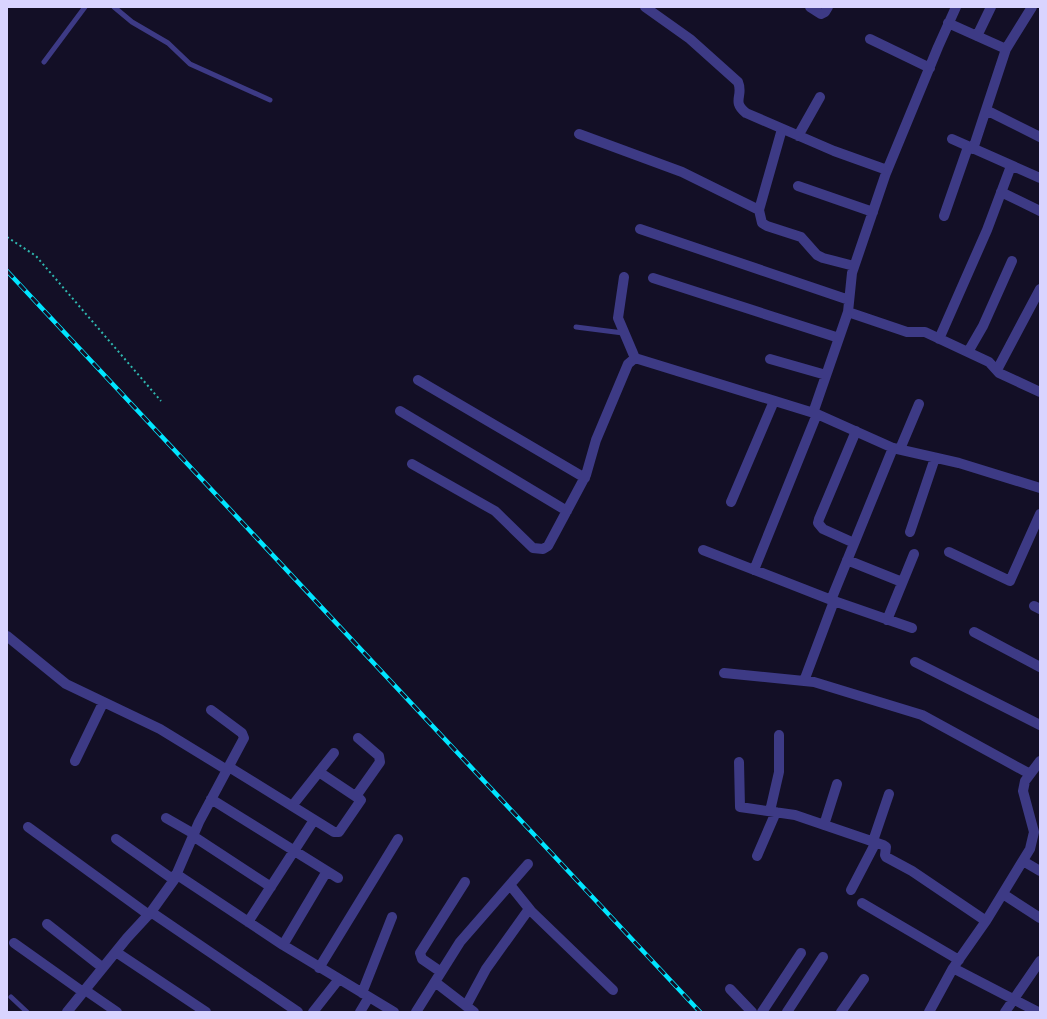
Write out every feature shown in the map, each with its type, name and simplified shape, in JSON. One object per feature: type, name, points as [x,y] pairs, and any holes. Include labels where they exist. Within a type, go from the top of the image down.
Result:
[{"type":"street","points":[[644,7],[690,39],[738,82],[740,89],[738,104],[740,109],[798,136],[887,170]]},
{"type":"street","points":[[810,7],[821,14],[825,12],[828,7]]},
{"type":"street","points":[[754,570],[815,413],[848,312],[850,281],[854,266],[887,170],[956,7]]},
{"type":"street","points":[[977,36],[991,7]]},
{"type":"street","points":[[944,216],[986,110],[1006,49],[1032,7]]},
{"type":"street","points":[[948,23],[1006,49]]},
{"type":"street","points":[[870,39],[930,68]]},
{"type":"street","points":[[798,136],[820,97]]},
{"type":"street","points":[[986,110],[1039,135]]},
{"type":"street","points":[[782,129],[759,210],[762,223],[801,237],[817,255],[823,258],[854,266]]},
{"type":"street","points":[[578,134],[682,172],[759,210]]},
{"type":"street","points":[[952,139],[1040,178]]},
{"type":"street","points":[[939,339],[987,230],[1011,166]]},
{"type":"street","points":[[798,186],[873,212]]},
{"type":"street","points":[[1002,192],[1040,211]]},
{"type":"street","points":[[640,229],[849,300]]},
{"type":"street","points":[[968,352],[983,326],[1012,261]]},
{"type":"street","points":[[624,277],[618,318],[623,333],[635,358],[815,413],[896,449],[935,458],[1040,488]]},
{"type":"street","points":[[652,278],[839,338]]},
{"type":"street","points":[[996,370],[1040,289]]},
{"type":"street","points":[[848,312],[907,332],[925,332],[989,362],[996,370],[1040,392]]},
{"type":"street","points":[[412,464],[495,511],[529,545],[538,550],[543,549],[548,546],[585,478],[596,440],[622,377],[630,361],[635,358]]},
{"type":"street","points":[[770,359],[826,376]]},
{"type":"street","points":[[418,380],[585,478]]},
{"type":"street","points":[[731,502],[774,401]]},
{"type":"street","points":[[804,681],[854,543],[896,449],[919,404]]},
{"type":"street","points":[[400,411],[567,511]]},
{"type":"street","points":[[854,543],[823,529],[818,523],[818,519],[856,431]]},
{"type":"street","points":[[910,532],[935,458]]},
{"type":"street","points":[[949,552],[1010,581],[1040,514]]},
{"type":"street","points":[[703,550],[832,601],[912,628]]},
{"type":"street","points":[[887,620],[914,554]]},
{"type":"street","points":[[847,560],[902,582]]},
{"type":"street","points":[[974,632],[1040,667]]},
{"type":"street","points":[[7,636],[66,684],[163,731],[334,832],[339,832],[360,802],[360,798],[319,772]]},
{"type":"street","points":[[915,662],[1040,725]]},
{"type":"street","points":[[724,673],[824,684],[922,716],[1030,774]]},
{"type":"street","points":[[75,761],[103,703]]},
{"type":"street","points":[[67,1012],[116,952],[150,914],[175,877],[193,835],[244,736],[211,710]]},
{"type":"street","points":[[757,856],[773,811],[779,772],[779,735]]},
{"type":"street","points":[[356,796],[380,762],[378,756],[358,738]]},
{"type":"street","points":[[292,806],[334,753]]},
{"type":"street","points":[[929,1012],[956,964],[986,921],[1030,849],[1034,832],[1023,791],[1025,781],[1040,761]]},
{"type":"street","points":[[739,762],[740,807],[795,815],[886,847],[884,856],[912,872],[986,921]]},
{"type":"street","points":[[824,825],[837,784]]},
{"type":"street","points":[[851,890],[875,842],[889,794]]},
{"type":"street","points":[[212,798],[338,878]]},
{"type":"street","points":[[1030,815],[1040,821]]},
{"type":"street","points":[[166,818],[271,887]]},
{"type":"street","points":[[248,922],[314,820]]},
{"type":"street","points":[[28,827],[150,914],[298,1012]]},
{"type":"street","points":[[116,839],[319,968],[394,1012]]},
{"type":"street","points":[[319,968],[398,839]]},
{"type":"street","points":[[1023,861],[1040,871]]},
{"type":"street","points":[[416,1012],[468,933],[528,864]]},
{"type":"street","points":[[283,945],[327,871]]},
{"type":"street","points":[[441,972],[422,959],[420,953],[465,882]]},
{"type":"street","points":[[510,885],[529,909],[613,990]]},
{"type":"street","points":[[1003,894],[1040,918]]},
{"type":"street","points":[[862,903],[1013,1000],[1038,1012]]},
{"type":"street","points":[[435,982],[470,1009],[486,969],[529,909]]},
{"type":"street","points":[[360,1012],[392,917]]},
{"type":"street","points":[[47,924],[103,968]]},
{"type":"street","points":[[14,943],[117,1012]]},
{"type":"street","points":[[116,952],[206,1012]]},
{"type":"street","points":[[762,1012],[801,953]]},
{"type":"street","points":[[787,1012],[823,957]]},
{"type":"street","points":[[1005,1012],[1040,961]]},
{"type":"street","points":[[313,1012],[339,979]]},
{"type":"street","points":[[841,1012],[864,979]]},
{"type":"street","points":[[730,989],[752,1012]]},
{"type":"lane","points":[[44,62],[85,7]]},
{"type":"lane","points":[[114,7],[132,22],[168,43],[190,64],[270,100]]},
{"type":"lane","points":[[576,327],[623,333]]},
{"type":"lane","points":[[11,997],[27,1012]]},
{"type":"path","points":[[7,236],[36,256],[161,401]]},
{"type":"railway","points":[[7,271],[700,1012]]}]
